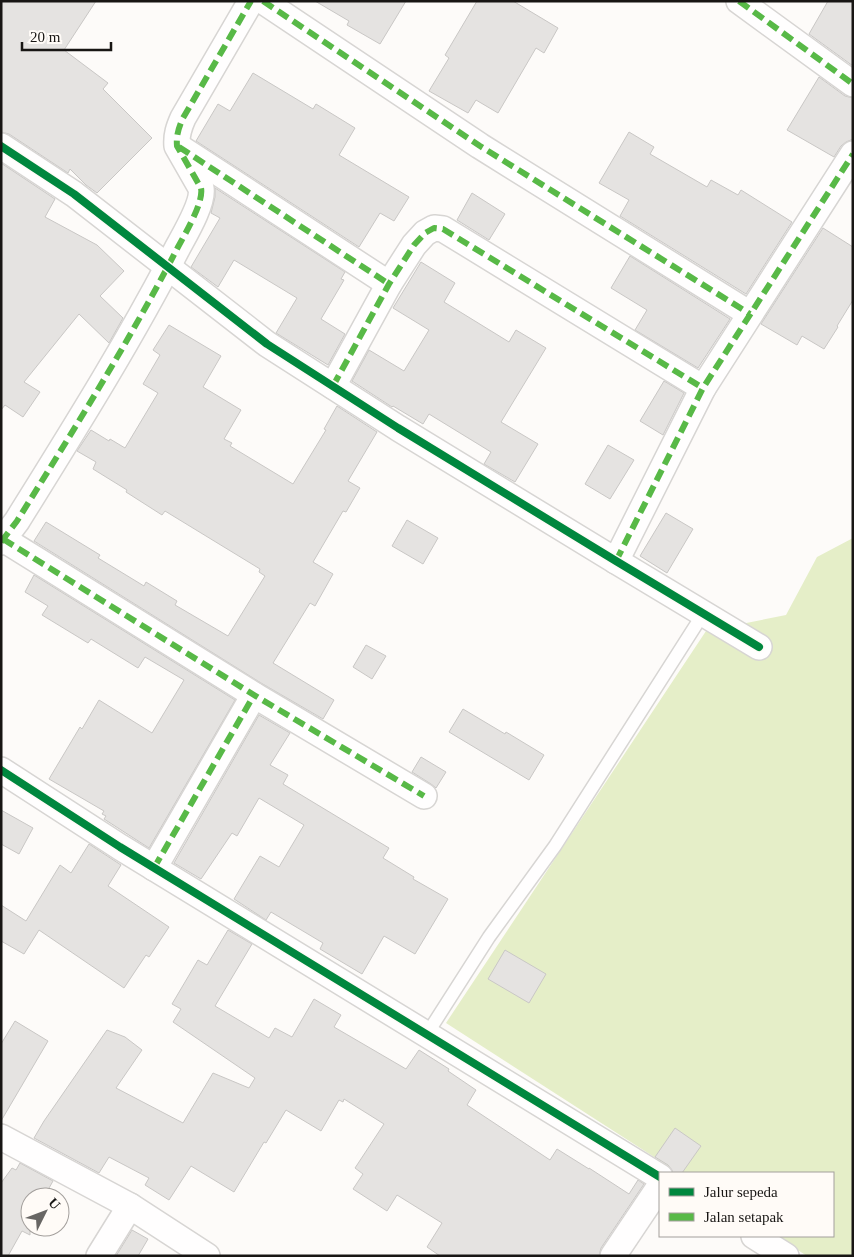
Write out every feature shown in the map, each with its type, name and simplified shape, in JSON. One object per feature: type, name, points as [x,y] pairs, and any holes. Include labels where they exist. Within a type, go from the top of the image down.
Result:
[{"type":"street","points":[[252,1],[183,118],[176,139],[177,146],[201,188],[202,192],[196,211],[158,286],[111,369],[17,521],[2,541],[424,796]]},
{"type":"street","points":[[263,1],[480,146],[750,314]]},
{"type":"street","points":[[739,1],[853,84]]},
{"type":"street","points":[[1,146],[74,194],[267,344],[406,433],[758,646]]},
{"type":"street","points":[[177,146],[389,284]]},
{"type":"street","points":[[616,561],[703,388],[853,154]]},
{"type":"street","points":[[333,386],[389,284],[414,245],[425,233],[434,228],[442,229],[703,388]]},
{"type":"street","points":[[154,868],[254,695]]},
{"type":"street","points":[[1,770],[154,868],[659,1176]]},
{"type":"street","points":[[1,1137],[130,1206],[207,1256]]},
{"type":"street","points":[[613,1256],[659,1187]]},
{"type":"street","points":[[99,1256],[130,1206]]},
{"type":"street","points":[[756,1237],[786,1256]]},
{"type":"lane","points":[[427,1034],[489,937],[555,846],[703,614]]},
{"type":"green space","points":[[853,538],[853,1256],[807,1256],[778,1237],[834,1237],[834,1172],[677,1172],[446,1023],[706,631],[786,615],[817,557]]},
{"type":"building","points":[[1,1],[96,1],[64,50],[108,83],[103,89],[152,138],[97,193],[70,169],[68,173],[9,134],[1,132]]},
{"type":"building","points":[[315,1],[406,1],[380,44],[347,25],[349,21]]},
{"type":"building","points":[[477,1],[513,1],[558,28],[544,53],[536,48],[498,113],[476,100],[468,113],[429,91],[449,58],[445,55]]},
{"type":"building","points":[[828,1],[853,1],[853,66],[809,34]]},
{"type":"building","points":[[253,73],[313,109],[316,104],[355,128],[339,155],[409,197],[394,221],[380,213],[359,247],[196,141],[218,104],[230,111]]},
{"type":"building","points":[[819,77],[845,96],[853,98],[853,139],[841,146],[834,157],[787,130]]},
{"type":"building","points":[[629,132],[654,147],[650,154],[707,187],[711,180],[738,195],[741,190],[792,222],[746,294],[620,216],[629,200],[599,183]]},
{"type":"building","points":[[1,163],[55,199],[45,217],[97,245],[124,271],[100,296],[123,318],[109,343],[79,314],[24,382],[40,392],[23,417],[5,405],[1,410]]},
{"type":"building","points":[[215,188],[345,272],[341,279],[344,280],[321,319],[345,334],[328,365],[276,333],[297,298],[234,260],[218,287],[191,267],[220,218],[211,213]]},
{"type":"building","points":[[472,193],[505,214],[489,240],[457,220]]},
{"type":"building","points":[[823,228],[853,247],[853,300],[824,349],[802,336],[797,345],[761,324]]},
{"type":"building","points":[[630,256],[730,319],[698,368],[635,330],[647,310],[611,288]]},
{"type":"building","points":[[421,262],[455,283],[444,302],[509,342],[516,330],[546,348],[501,422],[538,444],[515,482],[484,464],[491,452],[429,414],[423,424],[392,407],[352,381],[369,350],[404,371],[429,330],[393,308]]},
{"type":"building","points":[[169,325],[221,356],[203,387],[241,410],[224,439],[232,443],[230,446],[293,484],[326,430],[324,429],[337,406],[377,432],[348,481],[360,488],[346,512],[343,511],[313,562],[333,574],[315,606],[310,603],[273,663],[334,700],[323,719],[261,683],[34,541],[46,522],[100,555],[98,558],[144,586],[146,582],[177,601],[175,605],[228,636],[265,576],[259,572],[260,569],[165,511],[162,515],[126,492],[127,490],[93,469],[96,462],[77,451],[91,430],[125,448],[158,393],[143,384],[160,355],[153,350]]},
{"type":"building","points":[[664,381],[684,393],[663,435],[640,421]]},
{"type":"building","points":[[608,445],[634,460],[610,499],[585,484]]},
{"type":"building","points":[[666,513],[693,529],[667,573],[640,556]]},
{"type":"building","points":[[407,520],[438,538],[423,564],[392,546]]},
{"type":"building","points":[[34,575],[235,700],[149,848],[104,819],[106,816],[102,814],[104,811],[49,779],[80,727],[82,729],[99,700],[152,733],[184,680],[145,657],[138,668],[91,639],[88,643],[42,615],[48,606],[25,592]]},
{"type":"building","points":[[366,645],[386,656],[372,679],[353,667]]},
{"type":"building","points":[[463,709],[544,755],[529,780],[449,732]]},
{"type":"building","points":[[259,715],[290,733],[270,765],[288,775],[283,784],[389,848],[383,858],[414,877],[413,879],[448,899],[415,954],[384,936],[362,974],[320,949],[323,943],[271,912],[266,920],[234,899],[260,856],[279,867],[304,825],[259,798],[237,836],[232,833],[201,879],[174,863]]},
{"type":"building","points":[[421,757],[446,772],[436,788],[412,772]]},
{"type":"building","points":[[1,810],[33,828],[19,854],[1,844]]},
{"type":"building","points":[[89,844],[121,865],[108,886],[169,927],[149,957],[146,955],[124,988],[39,930],[24,954],[1,941],[1,905],[26,921],[60,865],[71,873]]},
{"type":"building","points":[[228,930],[252,944],[215,1006],[269,1038],[275,1028],[292,1037],[314,999],[341,1015],[334,1027],[406,1069],[419,1050],[449,1069],[448,1071],[476,1090],[467,1105],[550,1160],[557,1149],[629,1194],[638,1180],[644,1184],[601,1248],[599,1256],[440,1256],[427,1247],[442,1223],[397,1195],[387,1211],[353,1189],[363,1174],[355,1168],[384,1124],[344,1099],[343,1102],[339,1100],[321,1131],[286,1110],[234,1192],[191,1166],[169,1200],[145,1185],[149,1178],[109,1157],[99,1173],[34,1138],[107,1030],[125,1037],[142,1050],[116,1088],[183,1123],[213,1073],[249,1088],[255,1078],[173,1022],[181,1009],[172,1004],[198,960],[207,965]]},
{"type":"building","points":[[505,950],[546,974],[529,1003],[488,979]]},
{"type":"building","points":[[15,1021],[48,1041],[1,1121],[1,1044]]},
{"type":"building","points":[[675,1128],[701,1146],[683,1172],[673,1172],[668,1165],[655,1157]]},
{"type":"building","points":[[20,1163],[53,1181],[50,1187],[20,1187],[20,1235],[8,1256],[1,1256],[1,1183],[12,1168],[16,1170]]},
{"type":"building","points":[[132,1230],[148,1239],[138,1256],[116,1256]]},
{"type":"marked path","points":[[1,542],[17,521],[100,386],[140,317],[193,218],[200,201],[201,188],[177,146],[178,131],[183,118],[251,1]]},
{"type":"marked path","points":[[263,1],[480,146],[750,314]]},
{"type":"marked path","points":[[739,1],[853,84]]},
{"type":"marked path","points":[[179,147],[389,284]]},
{"type":"marked path","points":[[616,561],[703,388],[853,154]]},
{"type":"marked path","points":[[333,386],[389,284],[414,245],[425,233],[434,228],[443,229],[703,388]]},
{"type":"marked path","points":[[3,539],[254,695],[424,796]]},
{"type":"marked path","points":[[154,868],[254,695]]},
{"type":"cycle path","points":[[1,146],[74,194],[267,344],[398,428],[759,647]]},
{"type":"cycle path","points":[[1,770],[120,847],[659,1176]]}]
